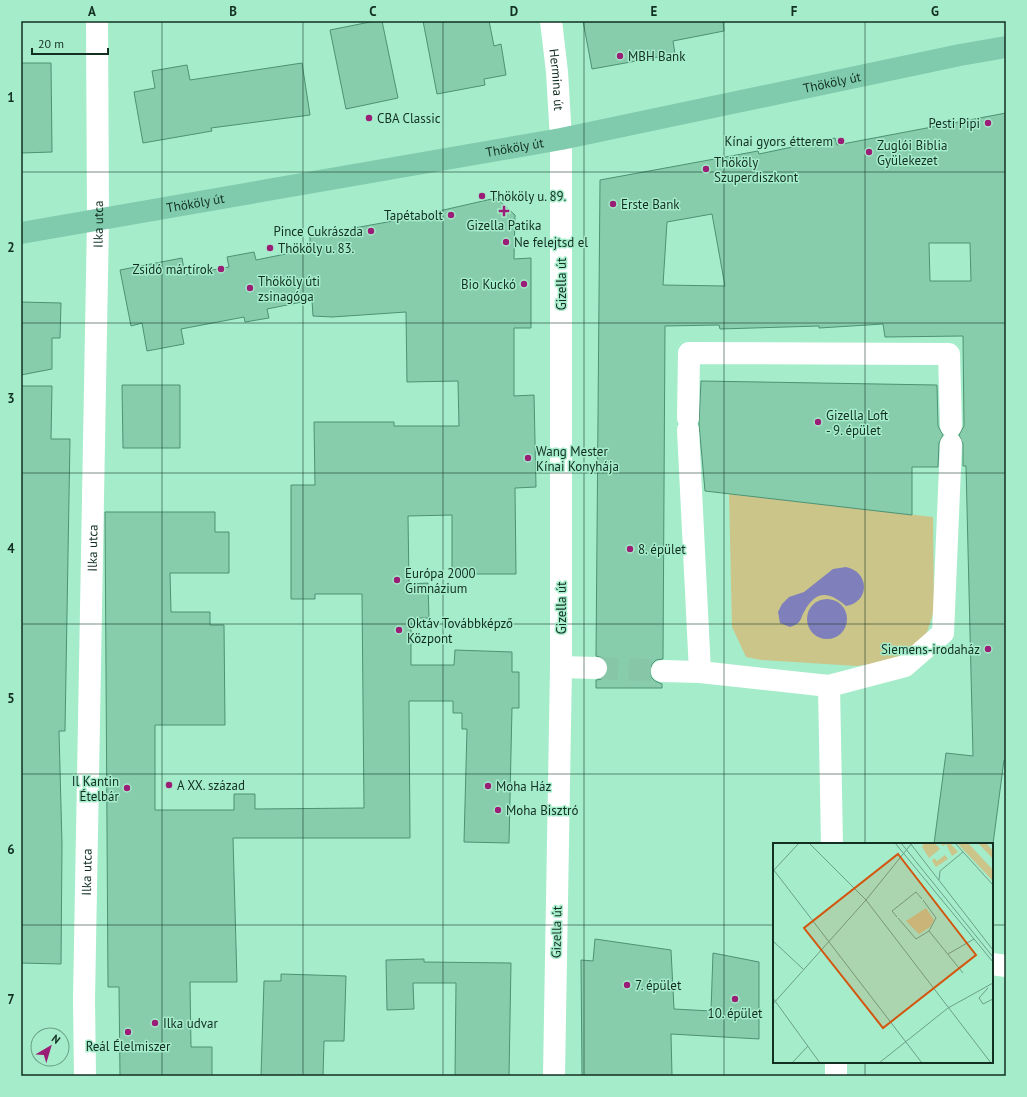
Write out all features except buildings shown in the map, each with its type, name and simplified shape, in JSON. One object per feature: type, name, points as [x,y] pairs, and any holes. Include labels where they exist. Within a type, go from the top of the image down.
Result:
[{"type":"main road","name":"Thököly út","points":[[21,233],[561,139],[952,56],[1006,47]]},
{"type":"street","name":"Ilka utca","points":[[85,1076],[85,976],[98,220],[97,21]]},
{"type":"street","name":"Hermina út","points":[[550,21],[557,72],[561,139]]},
{"type":"street","name":"Gizella út","points":[[554,1076],[561,667],[561,139]]},
{"type":"street","points":[[662,671],[700,672],[829,686],[905,666],[943,633],[951,435],[950,354],[689,353],[688,424],[700,672]]},
{"type":"street","points":[[561,667],[596,668]]},
{"type":"street","points":[[829,686],[832,843]]},
{"type":"street","points":[[993,964],[1006,966]]},
{"type":"street","points":[[836,1063],[836,1076]]},
{"type":"shaded area","points":[[729,494],[933,517],[934,611],[924,641],[892,661],[857,666],[761,660],[746,657],[732,627]]},
{"type":"water","points":[[846,567],[854,570],[863,580],[864,587],[860,599],[846,606],[834,598],[823,595],[818,596],[803,613],[797,624],[790,627],[780,623],[778,612],[782,604],[789,597],[804,592],[833,569]]},
{"type":"water","points":[[827,599],[835,601],[841,605],[845,611],[847,619],[845,627],[841,633],[835,637],[827,639],[819,637],[813,633],[809,627],[807,619],[809,611],[813,605],[819,601]]},
{"type":"tunnel","points":[[596,668],[662,671]]},
{"type":"place","name":"MBH Bank","points":[[620,56]]},
{"type":"place","name":"CBA Classic","points":[[369,118]]},
{"type":"place","name":"Pesti Pipi","points":[[988,123]]},
{"type":"place","name":"Kínai gyors étterem","points":[[841,141]]},
{"type":"place","name":"Zuglói Biblia Gyülekezet","points":[[869,152]]},
{"type":"place","name":"Thököly Szuperdiszkont","points":[[706,169]]},
{"type":"place","name":"Thököly u. 89.","points":[[482,196]]},
{"type":"place","name":"Erste Bank","points":[[613,204]]},
{"type":"place","name":"Gizella Patika","points":[[504,211]]},
{"type":"place","name":"Tapétabolt","points":[[451,215]]},
{"type":"place","name":"Pince Cukrászda","points":[[371,231]]},
{"type":"place","name":"Ne felejtsd el","points":[[506,242]]},
{"type":"place","name":"Thököly u. 83.","points":[[270,248]]},
{"type":"place","name":"Zsidó mártírok","points":[[221,269]]},
{"type":"place","name":"Bio Kuckó","points":[[524,284]]},
{"type":"place","name":"Thököly úti zsinagóga","points":[[250,288]]},
{"type":"place","name":"Gizella Loft - 9. épület","points":[[818,422]]},
{"type":"place","name":"Wang Mester Kínai Konyhája","points":[[528,458]]},
{"type":"place","name":"8. épület","points":[[630,549]]},
{"type":"place","name":"Európa 2000 Gimnázium","points":[[397,580]]},
{"type":"place","name":"Oktáv Továbbképző Központ","points":[[399,630]]},
{"type":"place","name":"Siemens-irodaház","points":[[988,649]]},
{"type":"place","name":"A XX. század","points":[[169,785]]},
{"type":"place","name":"Moha Ház","points":[[488,786]]},
{"type":"place","name":"Il Kantin Ételbár","points":[[127,788]]},
{"type":"place","name":"Moha Bisztró","points":[[498,810]]},
{"type":"place","name":"7. épület","points":[[627,985]]},
{"type":"place","name":"10. épület","points":[[735,999]]},
{"type":"place","name":"Ilka udvar","points":[[155,1023]]},
{"type":"place","name":"Reál Élelmiszer","points":[[128,1032]]}]
